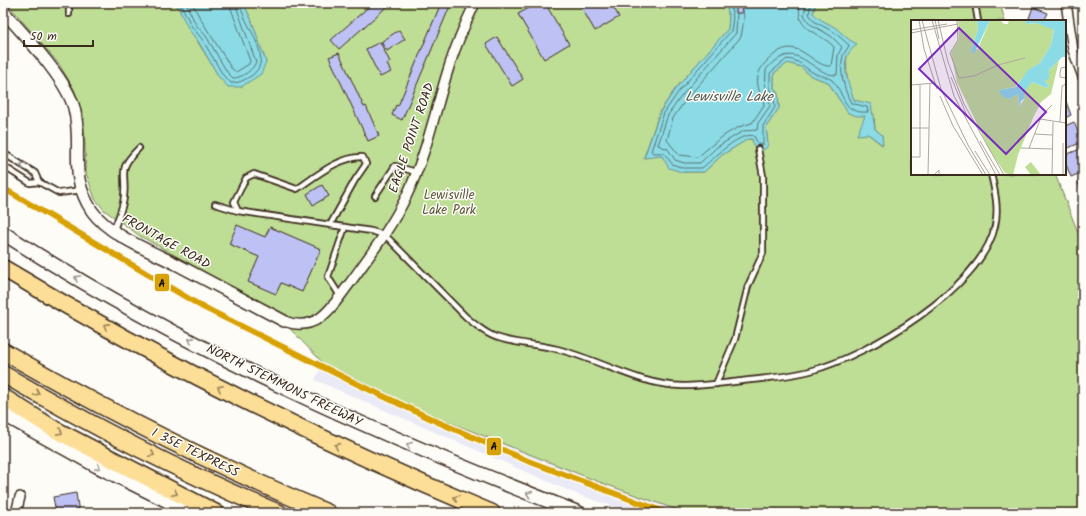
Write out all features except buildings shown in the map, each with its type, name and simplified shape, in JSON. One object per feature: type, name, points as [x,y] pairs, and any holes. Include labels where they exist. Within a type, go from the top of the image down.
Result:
[{"type":"highway","points":[[3,268],[153,352],[268,413],[390,470],[492,513]]},
{"type":"highway","name":"I 35E TEXPRESS","points":[[3,351],[65,386],[212,461],[328,513]]},
{"type":"highway","points":[[3,374],[145,451],[206,481],[279,513]]},
{"type":"highway","points":[[3,398],[54,429],[216,513]]},
{"type":"main road","name":"NORTH STEMMONS FREEWAY","points":[[3,233],[99,291],[249,372],[406,444],[578,513]]},
{"type":"main road","points":[[3,414],[97,466],[187,512]]},
{"type":"street","name":"EAGLE POINT ROAD","points":[[284,321],[296,325],[312,323],[318,320],[340,296],[385,235],[407,196],[451,61],[476,3]]},
{"type":"street","points":[[1066,3],[1072,46],[1083,77]]},
{"type":"street","name":"FRONTAGE ROAD","points":[[3,11],[58,76],[70,96],[76,119],[76,163],[82,190],[96,216],[114,230],[284,321]]},
{"type":"street","points":[[16,513],[20,497]]},
{"type":"lane","points":[[69,3],[69,14]]},
{"type":"lane","points":[[975,3],[978,20]]},
{"type":"lane","points":[[114,230],[125,196],[123,170],[127,162],[139,148]]},
{"type":"lane","points":[[716,384],[735,339],[748,286],[763,253],[763,176],[758,149]]},
{"type":"lane","points":[[3,153],[35,173],[38,182]]},
{"type":"lane","points":[[238,211],[234,202],[246,178],[254,174],[297,189],[351,157],[363,157],[366,164],[355,180],[330,225]]},
{"type":"lane","points":[[3,166],[30,183],[38,182],[59,193],[82,190]]},
{"type":"lane","points":[[375,196],[395,166],[416,172]]},
{"type":"lane","points":[[215,204],[238,211],[370,231],[385,235],[466,317],[478,327],[499,338],[564,351],[653,382],[684,386],[716,384],[792,375],[827,366],[896,332],[924,313],[960,282],[973,267],[992,238],[997,214],[991,175]]},
{"type":"lane","points":[[340,296],[328,277],[345,227]]},
{"type":"shaded area","points":[[323,363],[424,412],[599,482],[686,513],[633,513],[579,495],[315,380]]},
{"type":"green space","name":"Lewisville Lake Park","points":[[7,3],[176,3],[219,77],[266,62],[251,19],[243,3],[726,3],[729,18],[728,29],[676,88],[660,111],[644,157],[662,156],[682,172],[704,172],[722,155],[748,139],[752,139],[755,147],[760,150],[768,145],[766,127],[779,108],[778,94],[774,88],[774,73],[788,63],[801,67],[811,76],[828,82],[840,101],[865,116],[868,134],[882,145],[882,135],[875,129],[874,114],[856,101],[849,89],[847,80],[848,40],[837,29],[817,18],[813,14],[816,3],[1000,3],[1005,20],[911,20],[911,175],[1055,175],[1083,245],[1083,513],[686,513],[599,482],[424,412],[323,363],[270,308],[140,236],[104,210],[95,199],[86,173],[84,118],[74,89],[59,64]]},
{"type":"water","points":[[176,3],[243,3],[251,19],[266,62],[261,74],[241,87],[228,87],[219,77],[198,41],[189,30]]},
{"type":"water","name":"Lewisville Lake","points":[[726,3],[816,3],[813,13],[816,16],[857,44],[847,56],[845,67],[847,78],[854,100],[871,104],[875,129],[882,135],[883,145],[868,134],[857,135],[865,116],[857,116],[848,113],[828,82],[811,76],[801,67],[788,63],[774,73],[774,88],[778,94],[779,108],[766,127],[768,145],[765,149],[760,150],[754,147],[752,139],[748,139],[722,155],[704,172],[682,172],[669,168],[662,156],[644,158],[660,112],[676,88],[728,29],[729,18]]},
{"type":"transit line","name":"A","points":[[3,188],[201,306],[349,380],[438,422],[528,461],[667,513]]}]
